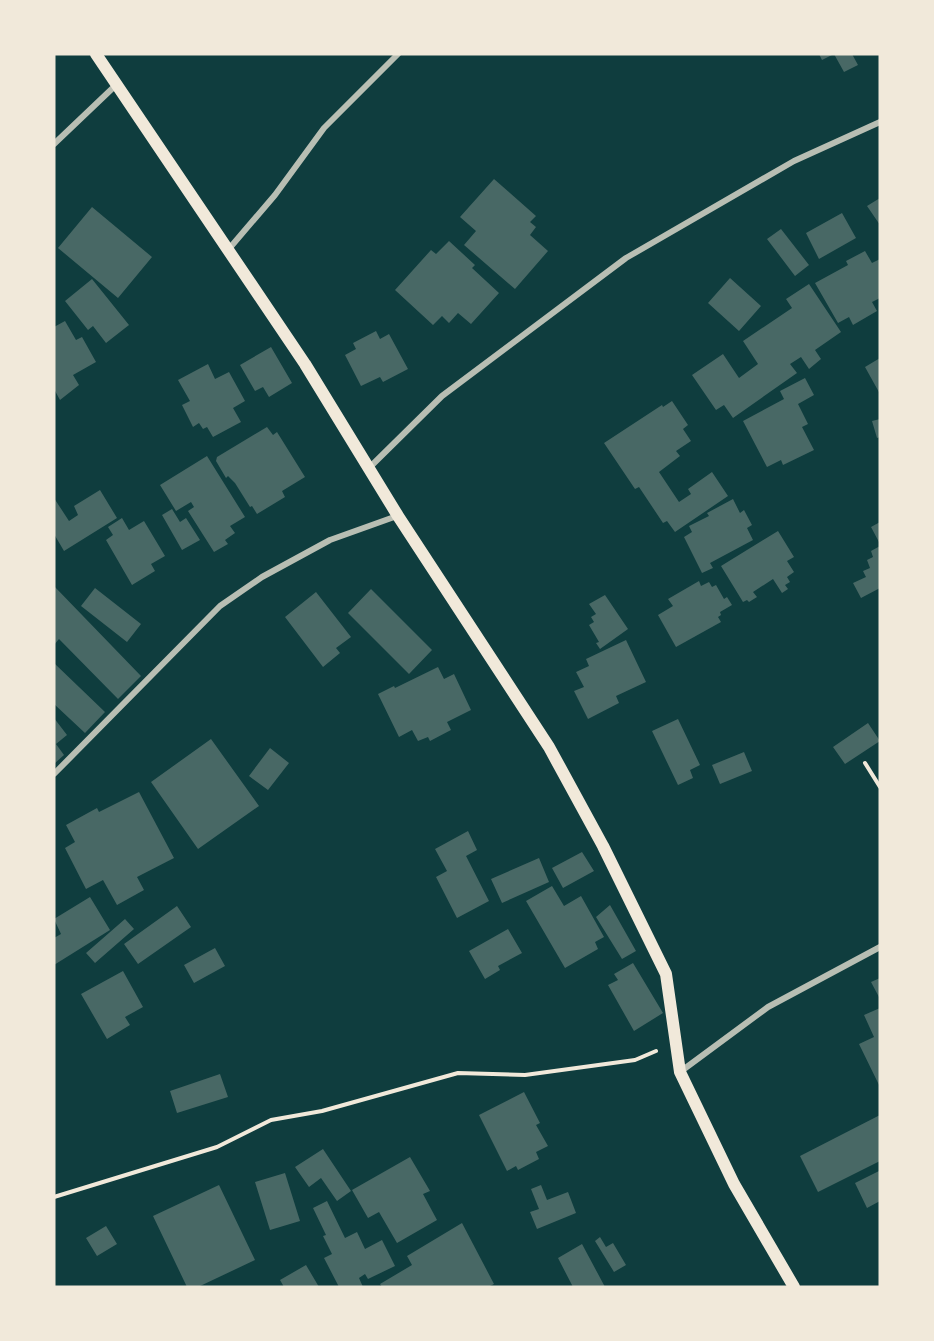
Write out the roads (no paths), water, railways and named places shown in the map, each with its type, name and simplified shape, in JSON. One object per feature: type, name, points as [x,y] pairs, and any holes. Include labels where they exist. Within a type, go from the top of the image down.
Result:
[{"type":"main road","points":[[96,54],[306,364],[398,516],[549,747],[603,846],[666,974],[680,1072],[734,1184],[794,1287]]},
{"type":"street","points":[[228,250],[275,195],[324,128],[398,54]]},
{"type":"street","points":[[54,144],[117,84]]},
{"type":"street","points":[[369,468],[442,396],[626,258],[794,161],[880,122]]},
{"type":"street","points":[[54,774],[220,606],[262,577],[330,540],[398,516]]},
{"type":"street","points":[[680,1072],[768,1007],[880,947]]}]
